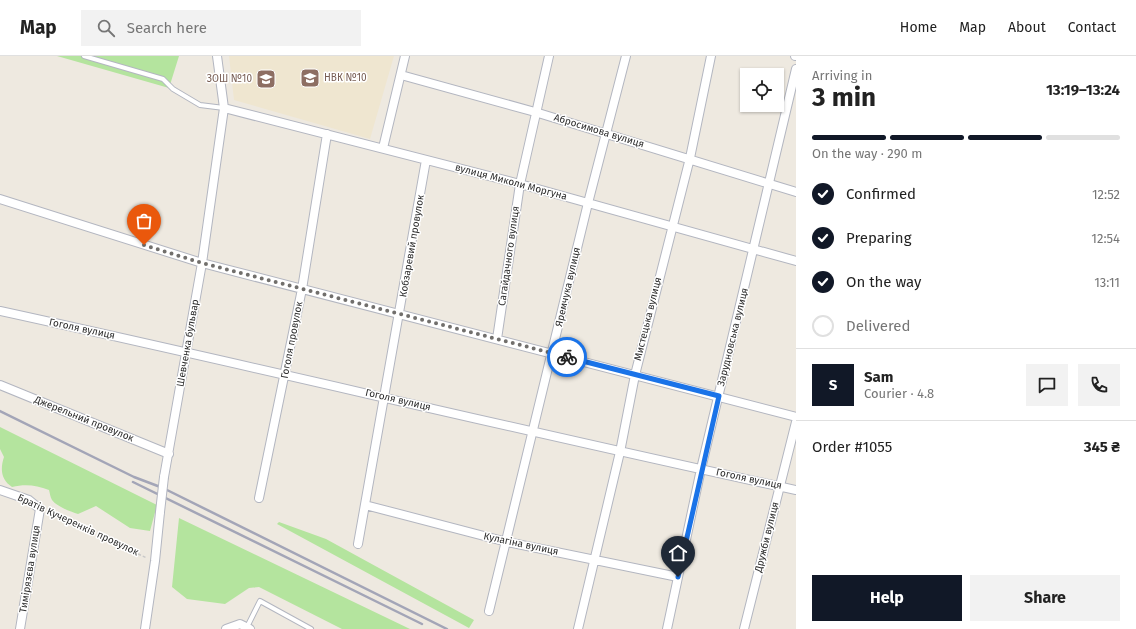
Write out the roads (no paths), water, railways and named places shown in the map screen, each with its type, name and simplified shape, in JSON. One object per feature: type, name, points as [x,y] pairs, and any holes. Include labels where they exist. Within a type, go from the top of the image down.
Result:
[{"type":"street","name":"Шевченка бульвар","points":[[145,629],[156,561],[164,477],[202,263],[224,108],[217,56]]},
{"type":"street","points":[[383,148],[405,56]]},
{"type":"street","name":"Сагайдачного вулиця","points":[[497,339],[520,184],[549,56]]},
{"type":"street","name":"Яремчука вулиця","points":[[489,612],[605,134],[626,56]]},
{"type":"street","name":"Мистецька вулиця","points":[[578,629],[620,452],[635,374],[690,158],[712,56]]},
{"type":"street","name":"Зарудновська вулиця","points":[[667,629],[701,469],[796,69]]},
{"type":"street","name":"Абросимова вулиця","points":[[401,75],[536,112],[605,134],[690,158],[796,192]]},
{"type":"street","name":"вулиця Миколи Моргуна","points":[[224,108],[520,184],[672,225],[796,261]]},
{"type":"street","name":"Гоголя провулок","points":[[259,498],[302,289],[328,134]]},
{"type":"street","name":"Кобзаревий провулок","points":[[358,544],[426,160]]},
{"type":"street","points":[[0,199],[202,263],[400,313],[796,417]]},
{"type":"street","name":"Гоголя вулиця","points":[[0,311],[383,396],[620,452],[796,490]]},
{"type":"street","name":"Джерельний провулок","points":[[0,385],[169,454]]},
{"type":"street","name":"Дружби вулиця","points":[[744,629],[796,422]]},
{"type":"street","name":"Братів Кучеренків провулок","points":[[0,490],[29,500],[40,509]]},
{"type":"street","name":"Кулагіна вулиця","points":[[365,505],[507,542],[678,577]]},
{"type":"street","name":"Тимірязєва вулиця","points":[[20,629],[40,509]]},
{"type":"street","points":[[226,629],[240,624],[248,628]]},
{"type":"lane","points":[[84,56],[163,79],[173,89],[200,105],[224,108]]},
{"type":"lane","points":[[248,628],[260,601],[311,629]]},
{"type":"railway","points":[[0,411],[134,477],[163,488],[447,629]]},
{"type":"railway","points":[[133,482],[422,624]]},
{"type":"place","name":"НВК №10","points":[[310,78]]},
{"type":"place","name":"ЗОШ №10","points":[[266,79]]}]
